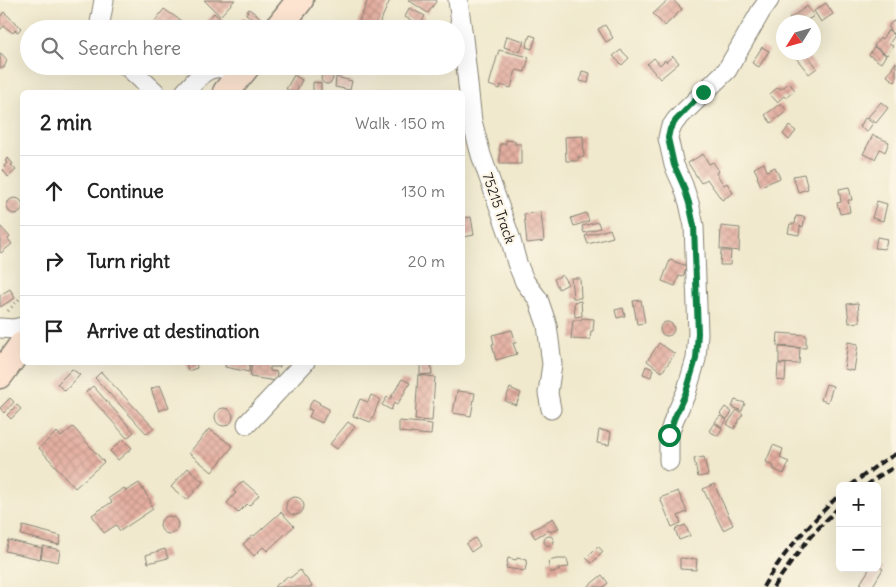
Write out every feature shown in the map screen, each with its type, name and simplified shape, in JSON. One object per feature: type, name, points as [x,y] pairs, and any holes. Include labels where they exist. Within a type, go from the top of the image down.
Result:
[{"type":"street","points":[[101,20],[104,0]]},
{"type":"street","points":[[284,20],[300,0]]},
{"type":"street","name":"75215 Track","points":[[458,0],[461,20]]},
{"type":"street","points":[[669,461],[669,435],[686,392],[696,359],[698,333],[694,226],[689,203],[674,165],[668,138],[670,129],[676,120],[727,70],[765,5]]},
{"type":"street","name":"75215 Track","points":[[465,48],[472,121],[481,155],[510,237],[517,264],[525,282],[538,299],[547,325],[552,364],[548,393],[551,409]]},
{"type":"street","points":[[137,75],[153,90]]},
{"type":"street","points":[[187,90],[201,75]]},
{"type":"street","points":[[4,320],[14,329],[20,328]]},
{"type":"street","points":[[0,375],[20,348]]},
{"type":"street","points":[[247,424],[302,365]]},
{"type":"path","points":[[4,320],[20,299]]},
{"type":"building","points":[[204,0],[235,0],[220,16]]},
{"type":"building","points":[[368,0],[390,0],[381,20],[360,20]]},
{"type":"building","points":[[408,0],[437,0],[428,13]]},
{"type":"building","points":[[668,0],[673,0],[682,9],[665,26],[653,14]]},
{"type":"building","points":[[826,3],[833,14],[821,22],[821,15],[817,15],[814,11]]},
{"type":"building","points":[[807,6],[813,15],[795,15]]},
{"type":"building","points":[[409,8],[425,16],[423,20],[411,20],[405,17]]},
{"type":"building","points":[[164,9],[180,20],[156,20]]},
{"type":"building","points":[[249,9],[261,18],[259,20],[253,20],[246,14]]},
{"type":"building","points":[[4,12],[20,27],[20,29],[18,32],[15,30],[13,33],[4,26],[0,30],[0,17]]},
{"type":"building","points":[[214,13],[222,20],[208,20]]},
{"type":"building","points":[[896,21],[896,33],[891,33],[895,35],[889,44],[893,46],[887,55],[874,46],[888,30],[891,32],[889,25]]},
{"type":"building","points":[[605,25],[613,38],[606,42],[598,29]]},
{"type":"building","points":[[530,35],[536,37],[532,49],[526,47]]},
{"type":"building","points":[[507,36],[524,41],[520,52],[504,47]]},
{"type":"building","points":[[762,47],[769,51],[759,67],[752,63]]},
{"type":"building","points":[[874,47],[886,55],[881,63],[869,55]]},
{"type":"building","points":[[499,50],[529,57],[525,72],[516,70],[511,88],[501,85],[500,89],[489,85]]},
{"type":"building","points":[[621,50],[629,58],[622,65],[613,56]]},
{"type":"building","points":[[0,53],[7,60],[4,68],[0,68]]},
{"type":"building","points":[[673,56],[679,63],[660,79],[647,64],[654,58],[660,65]]},
{"type":"building","points":[[798,60],[811,60],[817,68],[809,74]]},
{"type":"building","points":[[896,62],[896,81],[895,82],[887,76]]},
{"type":"building","points":[[582,71],[590,73],[588,83],[580,81]]},
{"type":"building","points":[[294,75],[302,80],[297,90],[286,89]]},
{"type":"building","points":[[321,75],[333,76],[332,83],[322,83]]},
{"type":"building","points":[[336,77],[352,81],[350,90],[335,87]]},
{"type":"building","points":[[313,82],[321,83],[321,90],[313,90]]},
{"type":"building","points":[[789,83],[795,90],[786,98],[784,96],[777,102],[770,94],[778,87],[781,89]]},
{"type":"building","points":[[881,102],[888,108],[876,123],[868,117]]},
{"type":"building","points":[[781,103],[787,111],[771,123],[765,115]]},
{"type":"building","points":[[865,118],[873,123],[867,132],[860,127]]},
{"type":"building","points":[[789,126],[796,131],[789,140],[783,134]]},
{"type":"building","points":[[873,135],[889,142],[885,152],[880,149],[875,159],[863,154]]},
{"type":"building","points":[[583,136],[584,157],[578,157],[578,161],[566,161],[565,137]]},
{"type":"building","points":[[506,140],[515,141],[515,144],[521,144],[521,164],[500,164],[500,144],[506,144]]},
{"type":"building","points":[[703,154],[709,164],[713,162],[719,171],[716,173],[724,185],[727,183],[733,193],[722,200],[707,179],[701,183],[688,163]]},
{"type":"building","points":[[8,158],[16,170],[8,177],[3,170],[7,163],[5,161]]},
{"type":"building","points":[[764,163],[767,171],[775,167],[780,178],[761,186],[754,168]]},
{"type":"building","points":[[804,174],[808,189],[798,192],[793,176]]},
{"type":"building","points":[[849,187],[852,200],[848,200],[850,212],[840,214],[837,203],[841,202],[839,189]]},
{"type":"building","points":[[12,198],[20,199],[20,213],[12,214],[7,209],[7,203]]},
{"type":"building","points":[[877,201],[887,204],[883,221],[872,218]]},
{"type":"building","points":[[541,212],[544,241],[527,243],[524,214]]},
{"type":"building","points":[[586,213],[589,221],[574,226],[571,218]]},
{"type":"building","points":[[796,216],[805,217],[803,227],[800,226],[799,235],[788,233],[790,224],[795,224]]},
{"type":"building","points":[[471,217],[474,235],[465,237],[465,218]]},
{"type":"building","points":[[598,222],[600,228],[584,233],[582,226]]},
{"type":"building","points":[[0,226],[10,237],[8,239],[12,244],[1,253],[0,252]]},
{"type":"building","points":[[721,226],[740,228],[739,251],[720,249]]},
{"type":"building","points":[[610,229],[613,237],[588,244],[585,236]]},
{"type":"building","points":[[877,237],[887,239],[885,249],[875,248]]},
{"type":"building","points":[[721,251],[731,251],[730,265],[720,265]]},
{"type":"building","points":[[670,260],[687,266],[683,277],[679,276],[675,286],[662,281]]},
{"type":"building","points":[[562,275],[568,284],[559,289],[554,279]]},
{"type":"building","points":[[571,278],[580,278],[581,298],[573,298]]},
{"type":"building","points":[[10,289],[15,298],[0,307],[0,295]]},
{"type":"building","points":[[641,300],[645,323],[637,324],[633,301]]},
{"type":"building","points":[[581,301],[582,316],[575,317],[574,302]]},
{"type":"building","points":[[858,303],[860,322],[849,323],[847,304]]},
{"type":"building","points":[[623,308],[625,316],[617,318],[615,310]]},
{"type":"building","points":[[582,318],[594,319],[590,340],[571,339],[573,320],[581,320]]},
{"type":"building","points":[[664,322],[670,322],[674,329],[670,336],[664,336],[660,332],[660,326]]},
{"type":"building","points":[[512,330],[516,343],[513,343],[517,354],[496,360],[492,335]]},
{"type":"building","points":[[778,333],[806,335],[806,348],[777,346]]},
{"type":"building","points":[[848,342],[858,344],[854,371],[844,369]]},
{"type":"building","points":[[659,343],[675,354],[662,372],[647,361]]},
{"type":"building","points":[[779,347],[800,348],[799,364],[779,363]]},
{"type":"building","points":[[778,364],[786,364],[785,381],[777,380]]},
{"type":"building","points":[[187,365],[196,365],[197,368],[188,371]]},
{"type":"building","points":[[225,365],[250,365],[249,372],[225,367]]},
{"type":"building","points":[[252,365],[280,365],[280,367],[270,367],[270,371],[277,372],[276,381],[250,377]]},
{"type":"building","points":[[420,365],[431,365],[432,374],[420,375]]},
{"type":"building","points":[[646,366],[653,369],[651,377],[643,374]]},
{"type":"building","points":[[72,369],[80,375],[65,391],[57,384]]},
{"type":"building","points":[[101,372],[154,428],[147,434],[95,378]]},
{"type":"building","points":[[418,375],[435,377],[432,421],[415,420]]},
{"type":"building","points":[[402,379],[410,383],[397,405],[394,403],[391,410],[382,405],[387,397],[390,399]]},
{"type":"building","points":[[826,384],[833,386],[828,402],[821,400]]},
{"type":"building","points":[[160,385],[169,407],[159,411],[151,389]]},
{"type":"building","points":[[93,386],[134,432],[127,438],[86,392]]},
{"type":"building","points":[[510,388],[521,393],[516,405],[505,401]]},
{"type":"building","points":[[457,391],[475,393],[471,416],[453,413]]},
{"type":"building","points":[[371,395],[380,399],[371,422],[353,416],[360,399],[368,402]]},
{"type":"building","points":[[10,398],[14,402],[4,413],[0,408]]},
{"type":"building","points":[[313,399],[329,409],[322,423],[309,417],[312,410],[308,409]]},
{"type":"building","points":[[735,400],[745,403],[742,411],[732,407]]},
{"type":"building","points":[[17,405],[21,409],[11,419],[7,415]]},
{"type":"building","points":[[725,407],[732,412],[727,419],[720,414]]},
{"type":"building","points":[[224,408],[230,411],[233,417],[230,423],[224,426],[218,423],[215,417],[218,411]]},
{"type":"building","points":[[737,410],[743,414],[734,429],[727,424]]},
{"type":"building","points":[[720,416],[727,420],[722,427],[715,422]]},
{"type":"building","points":[[399,421],[432,424],[431,435],[399,432]]},
{"type":"building","points":[[348,422],[355,427],[337,449],[330,444]]},
{"type":"building","points":[[714,423],[722,428],[718,436],[709,431]]},
{"type":"building","points":[[73,427],[104,462],[75,488],[39,448],[57,432],[61,437]]},
{"type":"building","points":[[209,429],[233,446],[212,472],[189,453]]},
{"type":"building","points":[[599,430],[611,432],[609,445],[597,443]]},
{"type":"building","points":[[123,439],[132,448],[118,460],[110,451]]},
{"type":"building","points":[[773,445],[783,449],[780,458],[789,462],[784,474],[773,469],[774,466],[766,462]]},
{"type":"building","points":[[704,457],[708,475],[698,477],[694,459]]},
{"type":"building","points":[[188,468],[203,482],[187,500],[171,487]]},
{"type":"building","points":[[243,481],[259,495],[249,506],[247,504],[238,513],[227,503],[236,493],[233,491]]},
{"type":"building","points":[[139,483],[151,502],[150,504],[153,509],[120,531],[116,525],[104,533],[92,515],[112,502],[109,498],[124,488],[126,491]]},
{"type":"building","points":[[714,484],[733,525],[723,530],[703,489]]},
{"type":"building","points":[[678,491],[687,512],[678,516],[681,523],[672,527],[660,498]]},
{"type":"building","points":[[295,497],[301,500],[304,506],[301,512],[295,515],[289,512],[286,506],[289,500]]},
{"type":"building","points":[[281,512],[294,526],[267,551],[263,547],[254,556],[243,544]]},
{"type":"building","points":[[169,516],[175,519],[178,525],[175,531],[169,534],[163,531],[160,525],[163,519]]},
{"type":"building","points":[[553,518],[559,528],[551,532],[549,530],[535,538],[531,531]]},
{"type":"building","points":[[685,525],[690,536],[679,540],[675,529]]},
{"type":"building","points":[[23,526],[61,536],[59,545],[21,535]]},
{"type":"building","points":[[549,536],[554,541],[549,546],[544,541]]},
{"type":"building","points":[[475,538],[480,546],[471,552],[466,544]]},
{"type":"building","points":[[8,540],[42,548],[40,559],[5,551]]},
{"type":"building","points":[[43,546],[60,550],[58,562],[41,558]]},
{"type":"building","points":[[598,546],[603,552],[592,563],[586,558]]},
{"type":"building","points":[[165,549],[168,558],[148,563],[146,555]]},
{"type":"building","points":[[508,558],[527,560],[525,571],[506,568]]},
{"type":"building","points":[[680,558],[697,559],[696,570],[680,569]]},
{"type":"building","points":[[567,559],[569,567],[559,568],[559,571],[550,572],[548,561]]},
{"type":"building","points":[[881,568],[883,569],[872,587],[865,587],[860,584],[868,572],[881,572]]},
{"type":"building","points":[[300,570],[311,587],[274,587],[288,576],[290,578]]},
{"type":"building","points":[[602,575],[608,583],[603,587],[587,587]]},
{"type":"railway","points":[[855,482],[880,463],[896,454]]},
{"type":"railway","points":[[871,482],[896,466]]},
{"type":"railway","points":[[763,587],[789,550],[836,498]]},
{"type":"railway","points":[[773,587],[810,537],[836,510]]},
{"type":"route","points":[[669,435],[686,392],[696,359],[698,300],[694,226],[689,203],[674,165],[668,138],[670,129],[676,120],[703,92]]}]
